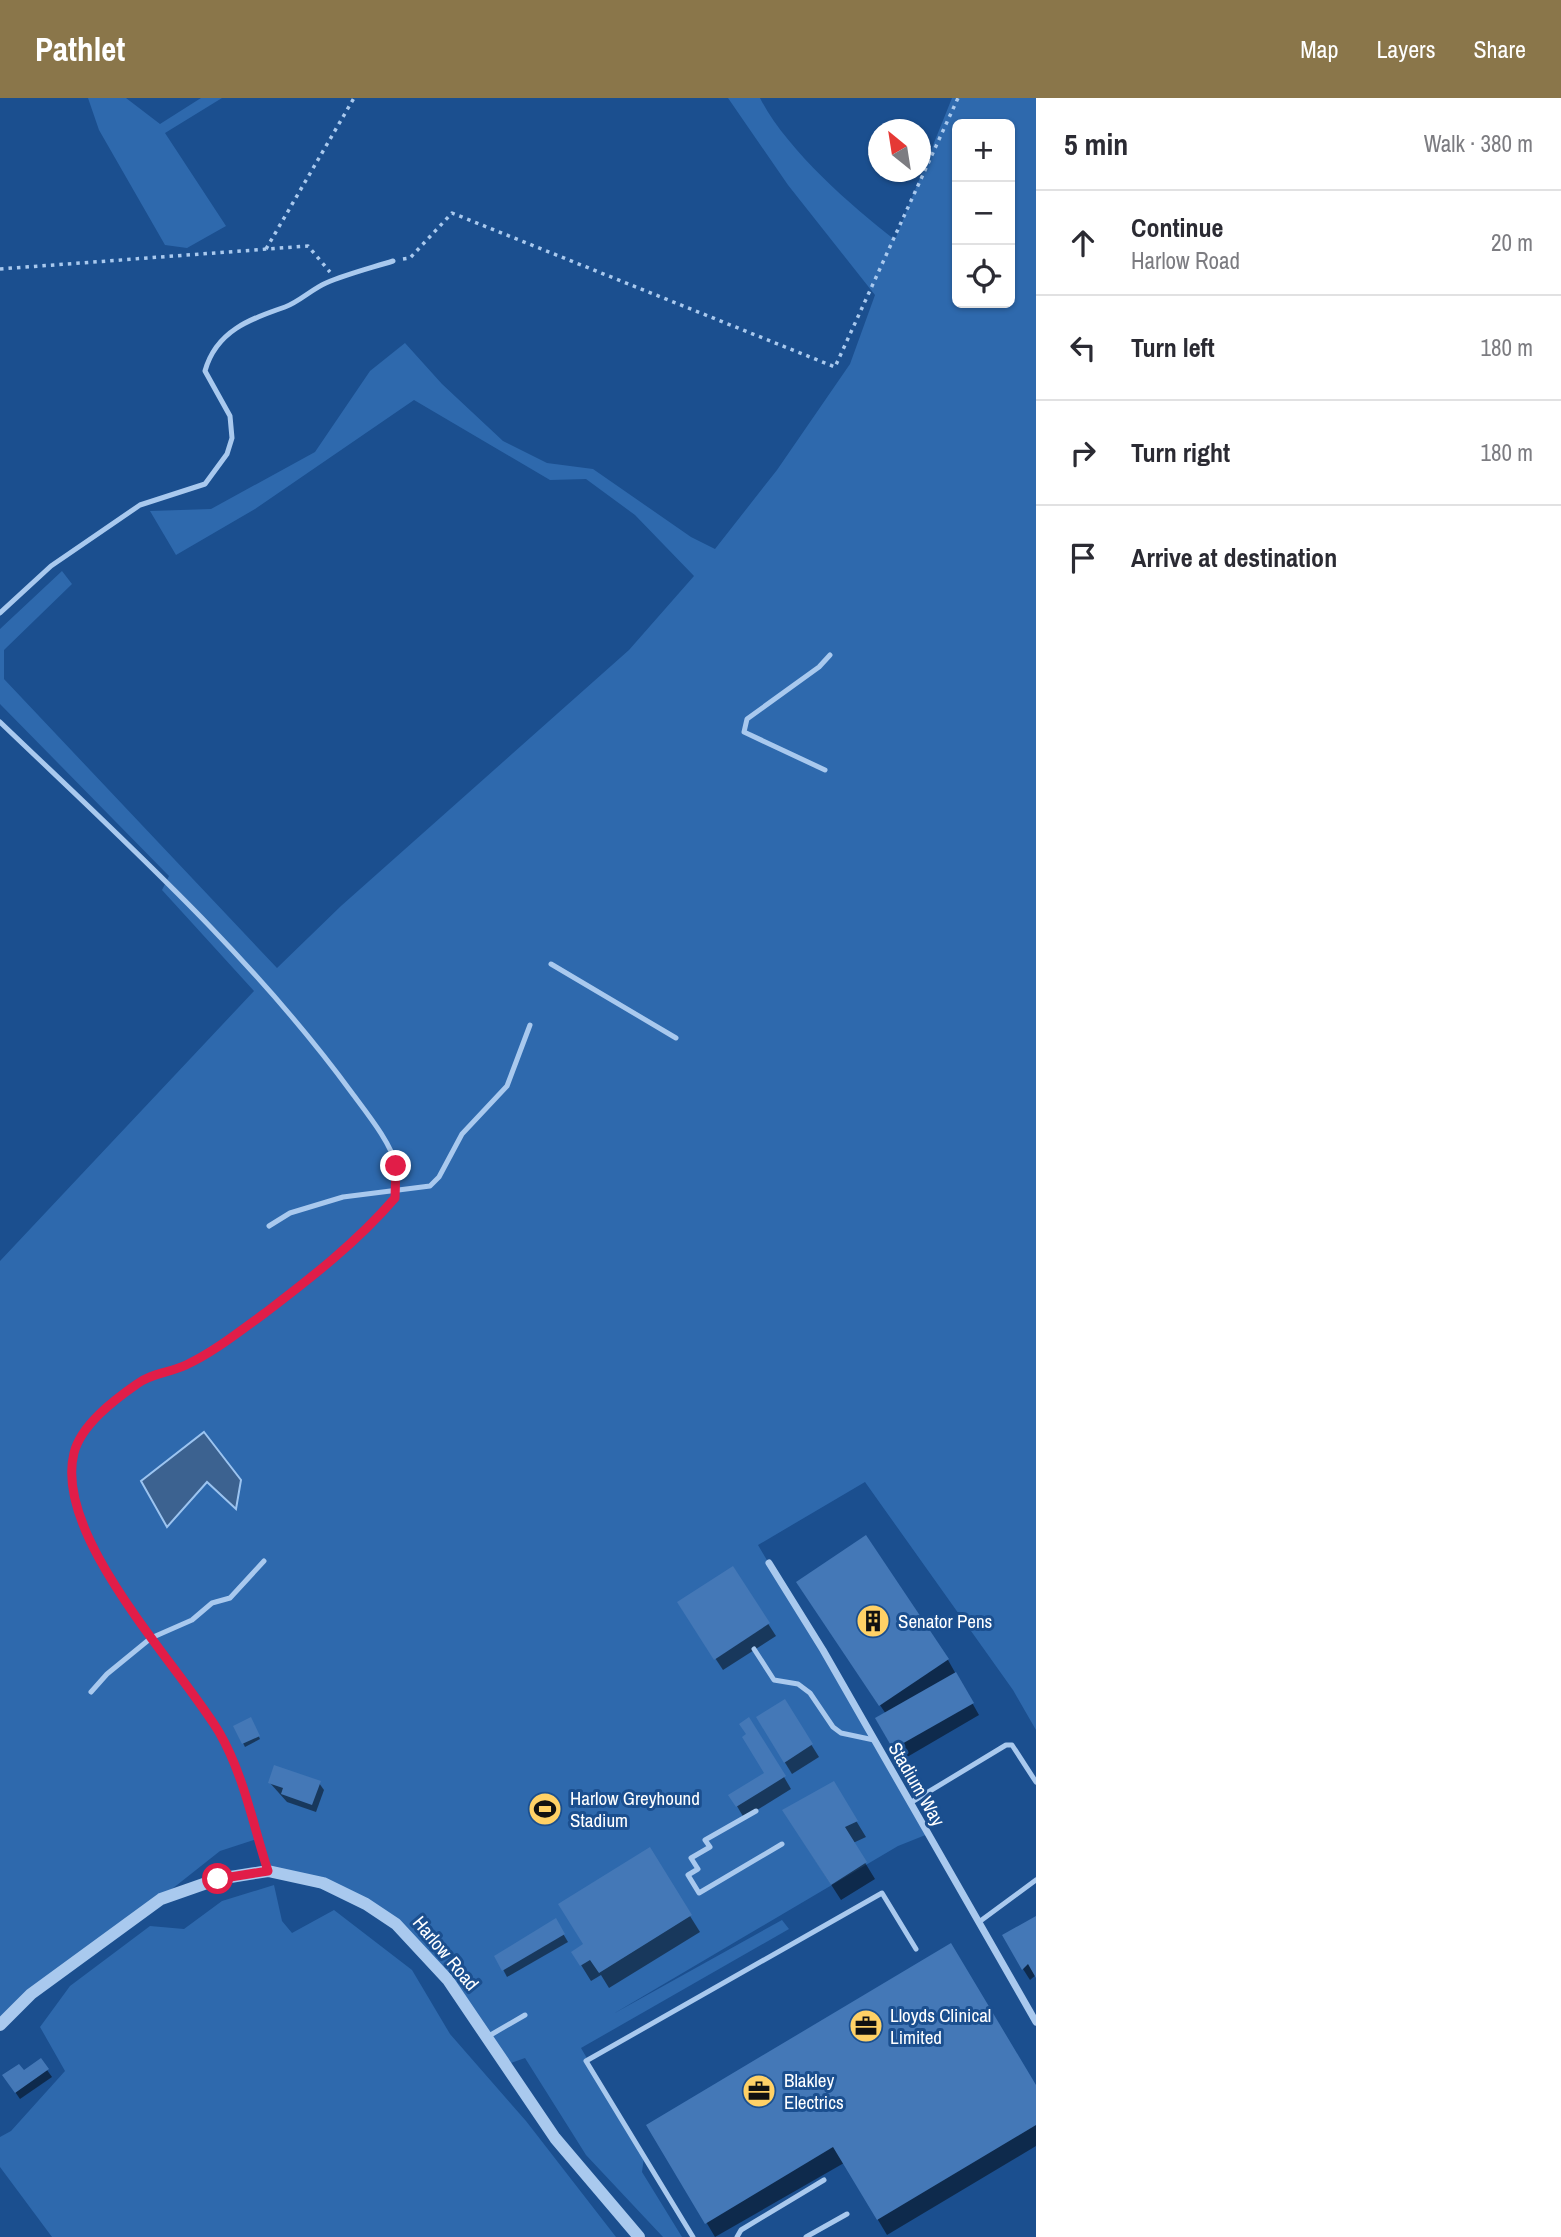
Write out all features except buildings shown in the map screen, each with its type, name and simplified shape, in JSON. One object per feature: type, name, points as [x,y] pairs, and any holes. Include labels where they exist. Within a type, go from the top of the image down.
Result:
[{"type":"street","name":"Stadium Way","points":[[769,1563],[1036,2022]]},
{"type":"street","name":"Harlow Road","points":[[0,2025],[31,1994],[162,1899],[218,1879],[268,1871],[341,1890],[396,1924],[448,1980],[555,2138],[639,2237]]},
{"type":"lane","points":[[0,613],[51,566],[140,505],[205,484],[228,454],[232,438],[230,416],[205,371],[209,358],[235,327],[270,309],[285,307],[336,279],[393,261]]},
{"type":"lane","points":[[825,770],[744,732],[747,719],[819,667],[830,655]]},
{"type":"lane","points":[[0,722],[183,902],[325,1056],[372,1120],[396,1166],[395,1198],[362,1236],[237,1334],[185,1366],[145,1378],[103,1408],[74,1451],[71,1488],[113,1586],[188,1685],[220,1735],[248,1798],[268,1871]]},
{"type":"lane","points":[[551,964],[676,1038]]},
{"type":"lane","points":[[270,1226],[290,1213],[343,1197],[423,1189],[439,1177],[468,1125],[507,1086],[530,1025]]},
{"type":"lane","points":[[91,1692],[107,1674],[151,1638],[192,1620],[212,1603],[230,1598],[264,1561]]},
{"type":"lane","points":[[754,1649],[774,1680],[798,1684],[810,1693],[841,1733],[874,1740]]},
{"type":"lane","points":[[910,1803],[1006,1745],[1012,1745],[1018,1752],[1036,1782]]},
{"type":"lane","points":[[756,1811],[705,1840],[710,1847],[691,1858],[698,1869],[688,1875],[699,1893],[782,1844]]},
{"type":"lane","points":[[979,1922],[1036,1880]]},
{"type":"lane","points":[[693,2237],[586,2061],[882,1893],[916,1948]]},
{"type":"lane","points":[[487,2037],[525,2015]]},
{"type":"lane","points":[[737,2237],[741,2230],[824,2180]]},
{"type":"lane","points":[[806,2237],[847,2214]]},
{"type":"path","points":[[266,249],[354,98]]},
{"type":"path","points":[[393,261],[410,258],[452,213],[835,368],[958,98]]},
{"type":"path","points":[[0,269],[309,246],[336,279]]},
{"type":"shaded area","points":[[88,98],[126,98],[160,124],[201,98],[222,98],[165,133],[226,226],[187,248],[165,245],[99,130]]},
{"type":"shaded area","points":[[728,98],[760,98],[786,137],[820,175],[895,240],[918,182],[931,182],[931,150],[952,98],[1036,98],[1036,1730],[1013,1690],[865,1482],[758,1545],[928,1834],[898,1846],[613,2014],[782,1920],[789,1929],[581,2048],[644,2157],[642,2172],[682,2237],[663,2237],[586,2155],[525,2058],[505,2065],[448,1980],[366,1904],[268,1871],[257,1839],[220,1851],[0,2025],[0,1261],[254,991],[162,890],[169,876],[0,704],[0,629],[62,571],[72,584],[4,650],[4,679],[277,968],[341,906],[629,650],[694,576],[635,515],[586,479],[550,480],[414,400],[255,509],[176,555],[150,511],[211,509],[315,452],[370,371],[405,343],[442,384],[503,441],[547,463],[593,469],[691,537],[715,549],[777,470],[850,364],[875,295],[788,185]]},
{"type":"shaded area","points":[[204,1432],[241,1480],[236,1509],[207,1482],[167,1527],[141,1481]]},
{"type":"shaded area","points":[[274,1885],[282,1921],[292,1933],[334,1910],[412,1970],[450,2034],[526,2121],[616,2237],[52,2237],[0,2167],[0,2137],[11,2131],[65,2071],[40,2027],[70,1986],[150,1926],[184,1929],[222,1901]]},
{"type":"place","name":"Senator Pens","points":[[873,1621]]},
{"type":"place","name":"Harlow Greyhound Stadium","points":[[545,1809]]},
{"type":"place","name":"Lloyds Clinical Limited","points":[[866,2026]]},
{"type":"place","name":"Blakley Electrics","points":[[759,2091]]},
{"type":"route","points":[[218,1879],[268,1871],[257,1839],[248,1798],[220,1735],[188,1685],[113,1586],[71,1488],[74,1451],[103,1408],[145,1378],[185,1366],[237,1334],[362,1236],[395,1198],[396,1166]]}]
